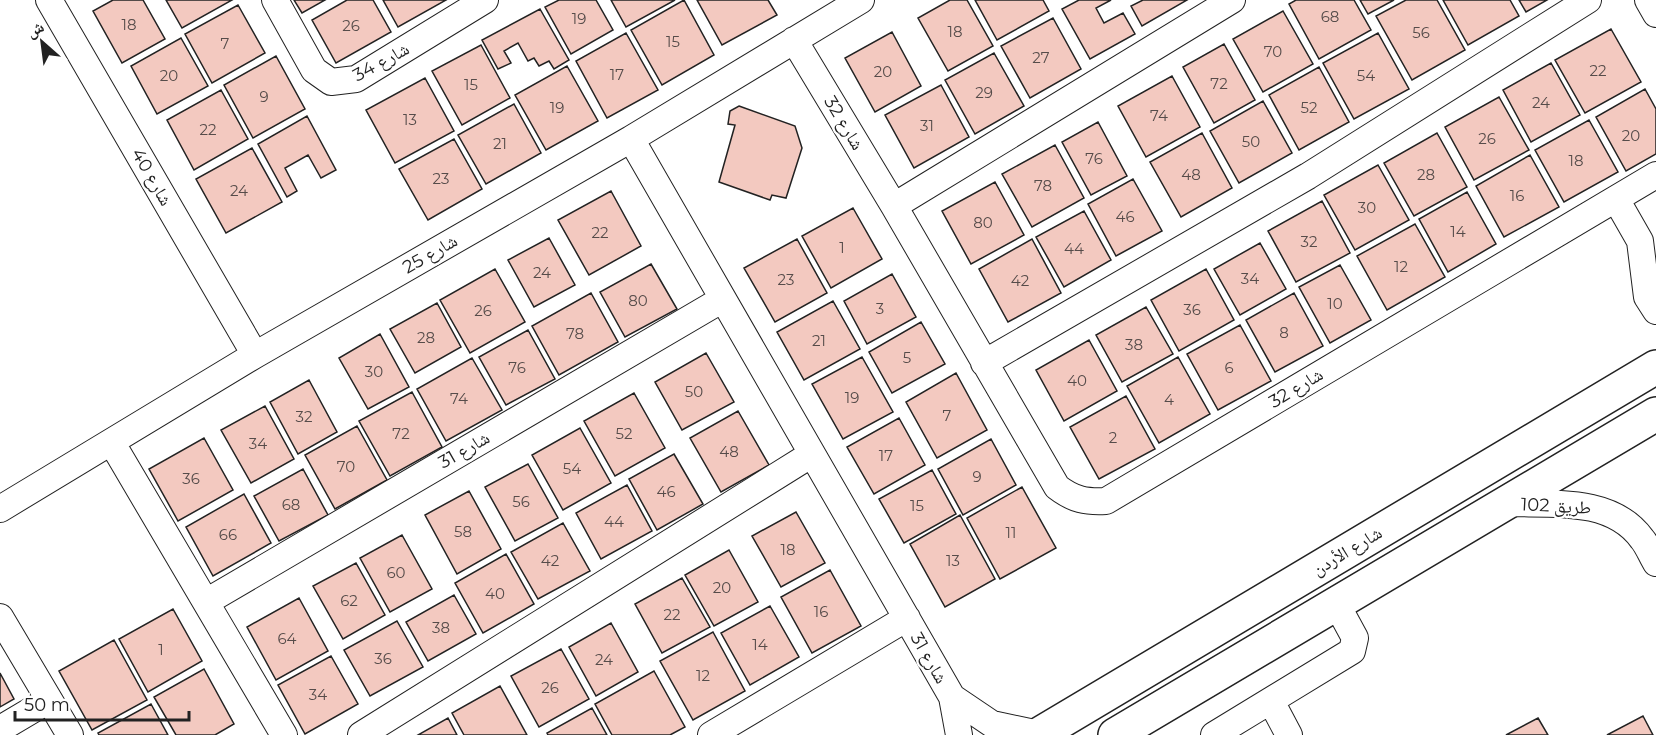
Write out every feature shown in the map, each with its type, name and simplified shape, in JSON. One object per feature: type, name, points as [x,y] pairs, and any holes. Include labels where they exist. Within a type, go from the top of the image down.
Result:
[{"type":"main road","name":"شارع الأردن","points":[[1038,735],[1656,367]]},
{"type":"main road","points":[[1115,735],[1656,414]]},
{"type":"street","name":"شارع 40","points":[[49,0],[255,355]]},
{"type":"street","name":"شارع 34","points":[[275,0],[314,70],[331,82],[356,80],[485,0]]},
{"type":"street","name":"شارع 25","points":[[0,509],[255,355],[631,139],[861,0]]},
{"type":"street","points":[[894,206],[1232,0]]},
{"type":"street","points":[[984,363],[1308,176],[1588,0]]},
{"type":"street","points":[[1648,0],[1656,14]]},
{"type":"street","name":"شارع 32","points":[[794,40],[894,206],[1057,487],[1069,497],[1086,502],[1106,501],[1656,175]]},
{"type":"street","name":"شارع 31","points":[[631,139],[952,697],[959,735]]},
{"type":"street","points":[[1616,199],[1640,241],[1647,297],[1656,312]]},
{"type":"street","name":"شارع 31","points":[[206,602],[723,299]]},
{"type":"street","points":[[112,443],[284,735]]},
{"type":"street","points":[[361,735],[812,454]]},
{"type":"street","name":"طريق 102","points":[[1503,503],[1599,508],[1630,526],[1642,539],[1656,563]]},
{"type":"street","points":[[1214,735],[1352,651],[1355,638],[1353,632],[1336,603]]},
{"type":"street","points":[[0,617],[70,735]]},
{"type":"street","name":"شارع 31","points":[[711,735],[907,618]]},
{"type":"street","name":"شارع 31","points":[[952,697],[992,724],[1038,735]]},
{"type":"street","points":[[0,729],[49,699]]},
{"type":"street","points":[[1271,701],[1289,735]]},
{"type":"building","points":[[113,0],[143,0],[165,39],[122,63],[93,11]]},
{"type":"building","points":[[166,0],[232,0],[182,28]]},
{"type":"building","points":[[294,0],[325,0],[302,13]]},
{"type":"building","points":[[347,0],[373,0],[391,32],[336,63],[312,20]]},
{"type":"building","points":[[383,0],[446,0],[398,27]]},
{"type":"building","points":[[559,0],[596,0],[613,30],[571,54],[545,7]]},
{"type":"building","points":[[611,0],[675,0],[626,27]]},
{"type":"building","points":[[684,0],[714,55],[662,85],[631,30]]},
{"type":"building","points":[[697,0],[768,0],[777,15],[722,45]]},
{"type":"building","points":[[950,0],[967,0],[993,46],[948,71],[918,18]]},
{"type":"building","points":[[975,0],[1043,0],[1049,11],[997,40]]},
{"type":"building","points":[[1079,0],[1111,0],[1096,8],[1104,23],[1123,13],[1135,34],[1090,59],[1062,9]]},
{"type":"building","points":[[1143,0],[1187,0],[1142,26],[1131,6]]},
{"type":"building","points":[[1296,0],[1354,0],[1371,30],[1319,59],[1289,4]]},
{"type":"building","points":[[1360,0],[1394,0],[1368,14]]},
{"type":"building","points":[[1406,0],[1437,0],[1465,50],[1412,80],[1376,16]]},
{"type":"building","points":[[1443,0],[1510,0],[1519,16],[1468,45]]},
{"type":"building","points":[[1519,0],[1547,0],[1526,12]]},
{"type":"building","points":[[238,5],[265,53],[212,83],[185,34]]},
{"type":"building","points":[[540,9],[569,60],[554,69],[549,61],[539,66],[534,58],[528,61],[518,43],[504,51],[511,63],[498,69],[482,40]]},
{"type":"building","points":[[1283,11],[1313,64],[1263,92],[1233,39]]},
{"type":"building","points":[[1053,18],[1081,69],[1030,98],[1001,46]]},
{"type":"building","points":[[1611,29],[1641,82],[1585,113],[1555,60]]},
{"type":"building","points":[[892,32],[921,86],[875,112],[845,58]]},
{"type":"building","points":[[626,33],[658,90],[607,118],[576,61]]},
{"type":"building","points":[[1378,33],[1409,89],[1354,119],[1323,63]]},
{"type":"building","points":[[181,38],[208,86],[157,114],[131,66]]},
{"type":"building","points":[[1224,44],[1255,100],[1214,123],[1183,67]]},
{"type":"building","points":[[481,45],[510,98],[462,125],[432,71]]},
{"type":"building","points":[[994,53],[1024,106],[975,134],[945,80]]},
{"type":"building","points":[[276,56],[305,109],[253,138],[224,85]]},
{"type":"building","points":[[1551,63],[1580,115],[1531,142],[1503,90]]},
{"type":"building","points":[[567,66],[598,121],[546,150],[515,95]]},
{"type":"building","points":[[1319,67],[1349,122],[1299,150],[1269,95]]},
{"type":"building","points":[[1172,76],[1200,127],[1146,157],[1118,106]]},
{"type":"building","points":[[425,78],[454,131],[395,163],[366,110]]},
{"type":"building","points":[[941,85],[969,137],[914,168],[885,115]]},
{"type":"building","points":[[1645,89],[1656,109],[1656,154],[1626,171],[1596,117]]},
{"type":"building","points":[[221,90],[248,139],[194,170],[167,120]]},
{"type":"building","points":[[1499,97],[1529,150],[1474,180],[1445,127]]},
{"type":"building","points":[[1263,101],[1292,153],[1239,183],[1210,131]]},
{"type":"building","points":[[514,104],[541,153],[486,184],[458,135]]},
{"type":"building","points":[[739,106],[795,126],[802,148],[786,198],[772,195],[770,200],[719,182],[735,125],[728,124],[730,111]]},
{"type":"building","points":[[307,116],[336,170],[321,178],[308,155],[285,168],[297,191],[287,197],[258,144]]},
{"type":"building","points":[[1589,120],[1618,172],[1564,202],[1535,150]]},
{"type":"building","points":[[1098,122],[1127,176],[1091,195],[1062,142]]},
{"type":"building","points":[[1202,133],[1232,188],[1181,217],[1150,162]]},
{"type":"building","points":[[1437,133],[1467,187],[1414,216],[1384,163]]},
{"type":"building","points":[[454,139],[482,189],[428,220],[399,169]]},
{"type":"building","points":[[1055,145],[1084,198],[1032,227],[1002,174]]},
{"type":"building","points":[[252,148],[282,202],[226,233],[196,179]]},
{"type":"building","points":[[1530,155],[1559,207],[1504,237],[1476,186]]},
{"type":"building","points":[[1378,165],[1409,220],[1355,250],[1324,195]]},
{"type":"building","points":[[1133,179],[1162,231],[1116,256],[1088,204]]},
{"type":"building","points":[[995,182],[1024,235],[971,264],[942,211]]},
{"type":"building","points":[[611,191],[641,246],[589,275],[558,220]]},
{"type":"building","points":[[1467,192],[1496,244],[1448,272],[1419,219]]},
{"type":"building","points":[[1322,201],[1350,253],[1296,282],[1268,231]]},
{"type":"building","points":[[853,208],[882,259],[831,288],[802,236]]},
{"type":"building","points":[[1084,211],[1111,260],[1064,287],[1036,237]]},
{"type":"building","points":[[1415,224],[1445,277],[1387,310],[1357,256]]},
{"type":"building","points":[[549,238],[575,285],[534,307],[508,260]]},
{"type":"building","points":[[797,239],[827,293],[775,322],[744,268]]},
{"type":"building","points":[[1032,239],[1061,293],[1008,322],[979,269]]},
{"type":"building","points":[[1260,243],[1286,289],[1240,315],[1214,269]]},
{"type":"building","points":[[651,264],[677,309],[625,337],[600,292]]},
{"type":"building","points":[[1340,265],[1371,320],[1330,343],[1299,287]]},
{"type":"building","points":[[495,269],[525,322],[470,353],[440,300]]},
{"type":"building","points":[[1206,269],[1234,320],[1179,351],[1151,300]]},
{"type":"building","points":[[892,274],[916,317],[867,344],[844,301]]},
{"type":"building","points":[[591,293],[618,342],[559,375],[532,326]]},
{"type":"building","points":[[1294,293],[1323,346],[1275,372],[1246,320]]},
{"type":"building","points":[[833,301],[860,349],[804,380],[777,332]]},
{"type":"building","points":[[437,303],[461,347],[415,373],[390,329]]},
{"type":"building","points":[[1146,307],[1173,354],[1122,382],[1096,335]]},
{"type":"building","points":[[921,322],[945,364],[892,393],[869,352]]},
{"type":"building","points":[[1240,325],[1271,381],[1218,410],[1187,354]]},
{"type":"building","points":[[528,330],[555,379],[506,405],[479,357]]},
{"type":"building","points":[[380,334],[409,387],[368,409],[339,358]]},
{"type":"building","points":[[1089,340],[1117,391],[1064,421],[1036,370]]},
{"type":"building","points":[[706,353],[734,402],[682,430],[655,382]]},
{"type":"building","points":[[862,357],[893,412],[843,439],[812,384]]},
{"type":"building","points":[[1178,357],[1210,414],[1159,443],[1127,386]]},
{"type":"building","points":[[472,358],[502,410],[446,441],[417,389]]},
{"type":"building","points":[[956,373],[987,430],[937,458],[906,402]]},
{"type":"building","points":[[309,380],[337,432],[298,454],[270,402]]},
{"type":"building","points":[[412,392],[442,447],[390,476],[359,421]]},
{"type":"building","points":[[634,393],[665,448],[615,476],[584,421]]},
{"type":"building","points":[[1126,396],[1155,449],[1099,479],[1070,427]]},
{"type":"building","points":[[265,406],[294,459],[251,483],[221,430]]},
{"type":"building","points":[[738,411],[769,465],[721,492],[690,438]]},
{"type":"building","points":[[899,418],[925,465],[874,494],[847,447]]},
{"type":"building","points":[[357,426],[387,480],[335,509],[305,455]]},
{"type":"building","points":[[580,428],[611,483],[563,510],[532,455]]},
{"type":"building","points":[[204,438],[233,490],[178,521],[149,469]]},
{"type":"building","points":[[991,439],[1016,485],[963,515],[938,469]]},
{"type":"building","points":[[674,454],[703,504],[657,530],[629,479]]},
{"type":"building","points":[[528,464],[558,518],[515,541],[485,487]]},
{"type":"building","points":[[303,469],[328,515],[279,541],[254,496]]},
{"type":"building","points":[[932,470],[956,514],[904,543],[879,499]]},
{"type":"building","points":[[627,485],[652,531],[601,559],[576,513]]},
{"type":"building","points":[[1022,487],[1056,548],[1000,579],[967,518]]},
{"type":"building","points":[[469,491],[501,549],[457,574],[425,515]]},
{"type":"building","points":[[244,494],[271,543],[213,576],[186,527]]},
{"type":"building","points":[[796,512],[825,563],[781,587],[752,536]]},
{"type":"building","points":[[960,515],[995,579],[945,607],[910,544]]},
{"type":"building","points":[[563,523],[590,571],[538,599],[511,552]]},
{"type":"building","points":[[402,535],[432,589],[390,612],[360,558]]},
{"type":"building","points":[[729,550],[758,602],[714,626],[685,575]]},
{"type":"building","points":[[506,554],[534,604],[483,633],[455,583]]},
{"type":"building","points":[[356,563],[385,615],[343,639],[313,586]]},
{"type":"building","points":[[830,570],[861,626],[812,653],[781,597]]},
{"type":"building","points":[[682,578],[710,627],[662,653],[635,604]]},
{"type":"building","points":[[454,595],[476,634],[428,661],[406,622]]},
{"type":"building","points":[[299,598],[328,651],[276,680],[247,627]]},
{"type":"building","points":[[770,606],[799,657],[750,685],[721,633]]},
{"type":"building","points":[[173,609],[202,661],[148,692],[119,639]]},
{"type":"building","points":[[397,621],[423,667],[370,696],[344,650]]},
{"type":"building","points":[[611,623],[638,672],[596,696],[569,647]]},
{"type":"building","points":[[713,632],[745,691],[693,720],[660,661]]},
{"type":"building","points":[[114,640],[147,700],[92,730],[59,671]]},
{"type":"building","points":[[561,649],[589,699],[539,727],[511,676]]},
{"type":"building","points":[[331,656],[358,704],[305,734],[278,685]]},
{"type":"building","points":[[204,669],[234,724],[215,735],[176,735],[154,697]]},
{"type":"building","points":[[654,671],[685,727],[670,735],[612,735],[595,704]]},
{"type":"building","points":[[0,673],[14,699],[0,707]]},
{"type":"building","points":[[500,686],[527,735],[464,735],[452,713]]},
{"type":"building","points":[[151,704],[168,735],[99,735],[98,733]]},
{"type":"building","points":[[592,708],[607,735],[548,735],[547,733]]},
{"type":"building","points":[[1643,716],[1653,735],[1607,735]]},
{"type":"building","points":[[448,718],[457,735],[418,735]]},
{"type":"building","points":[[1538,718],[1548,735],[1506,735]]}]
